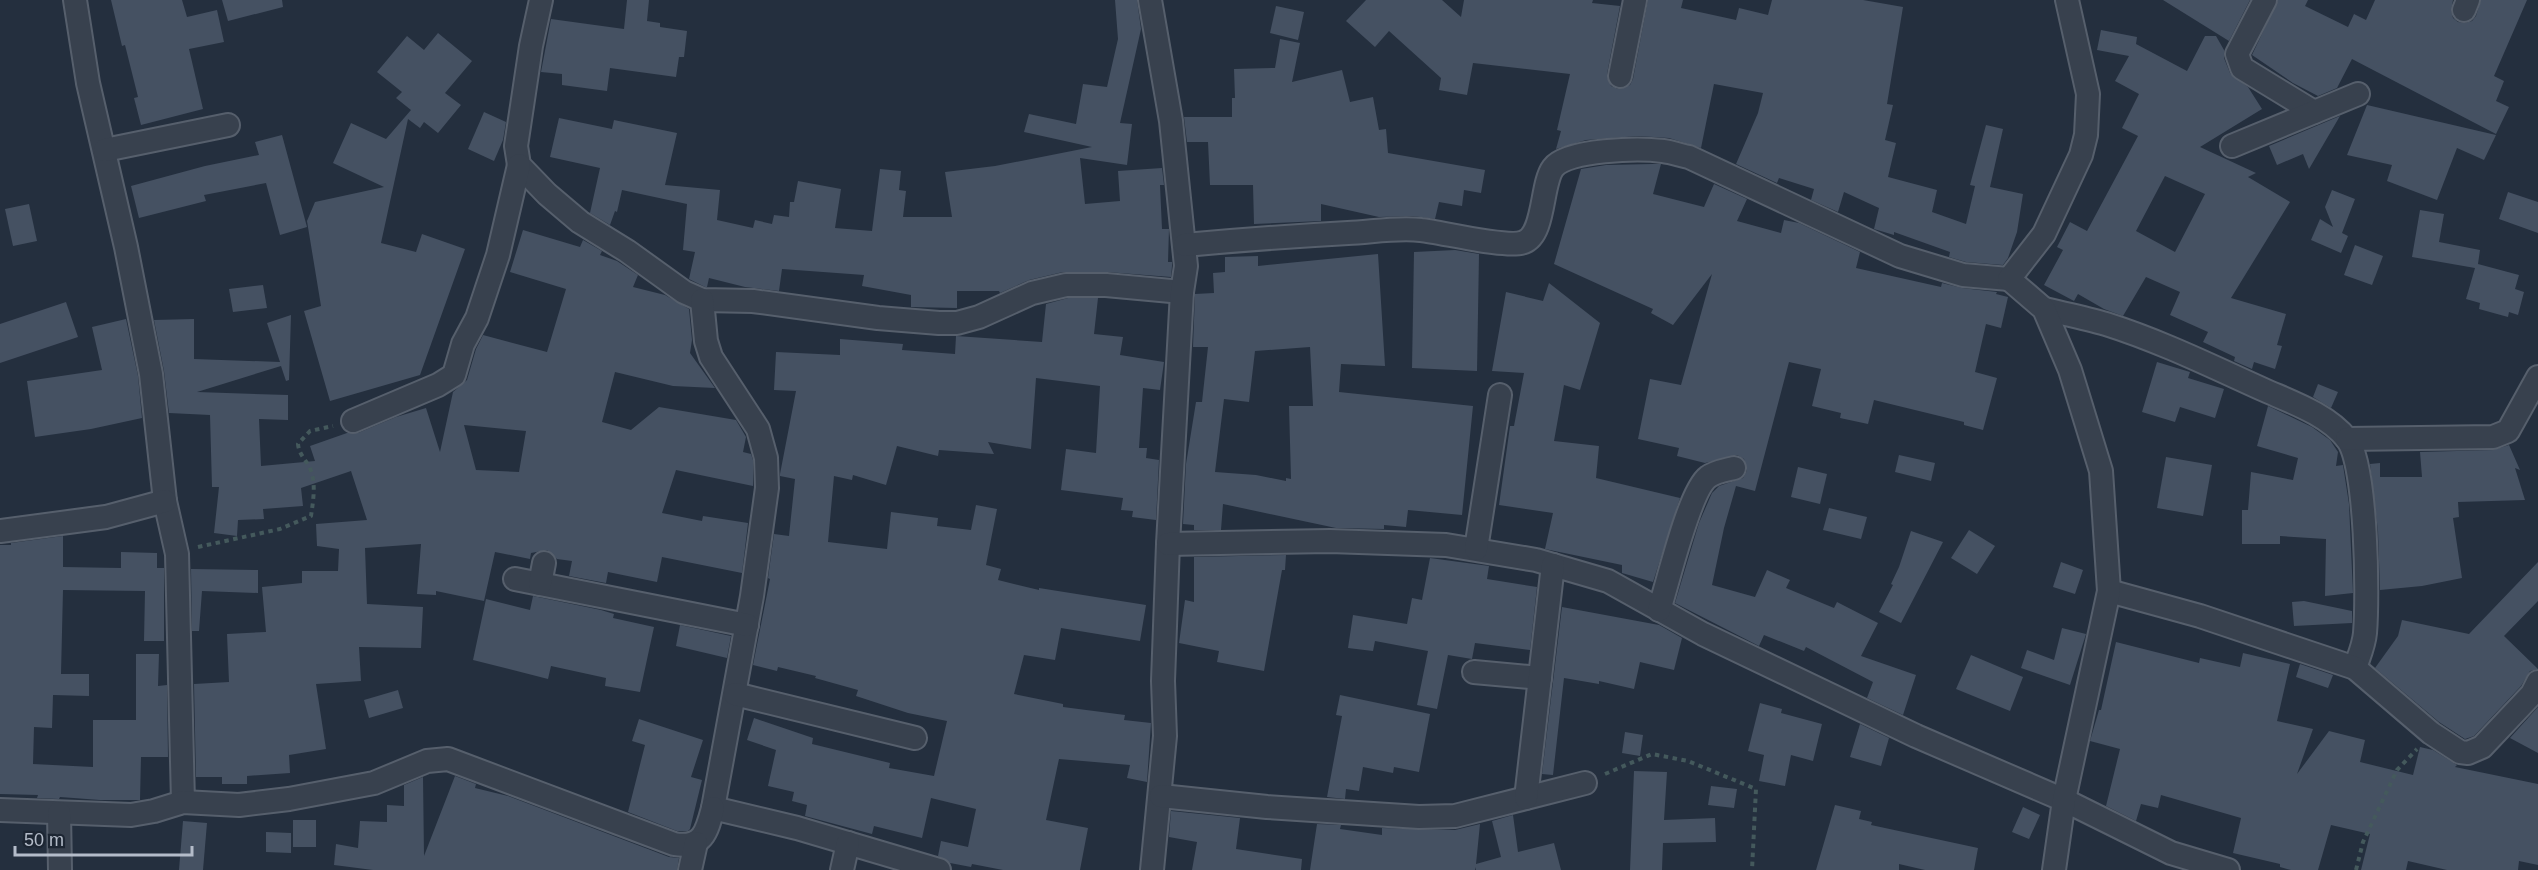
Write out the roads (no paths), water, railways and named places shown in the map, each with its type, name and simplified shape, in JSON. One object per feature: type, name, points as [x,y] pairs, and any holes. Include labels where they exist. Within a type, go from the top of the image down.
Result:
[{"type":"street","points":[[75,0],[88,82],[105,150],[151,374],[165,501],[177,554],[183,802]]},
{"type":"street","points":[[353,421],[438,385],[454,375],[463,345],[477,318],[498,255],[519,165],[516,146],[531,46],[541,0]]},
{"type":"street","points":[[1150,0],[1171,121],[1186,266],[1182,292],[1168,544],[1163,681],[1165,736],[1161,796],[1152,870]]},
{"type":"street","points":[[1620,76],[1635,0]]},
{"type":"street","points":[[2009,279],[2044,234],[2080,155],[2086,135],[2089,114],[2088,94],[2067,0]]},
{"type":"street","points":[[2265,0],[2237,54],[2242,68],[2314,112]]},
{"type":"street","points":[[2232,146],[2358,94]]},
{"type":"street","points":[[105,150],[228,125]]},
{"type":"street","points":[[1185,244],[1419,229],[1513,244],[1524,243],[1530,238],[1542,215],[1546,187],[1554,166],[1570,156],[1637,149],[1663,151],[1689,157],[1900,256],[1963,275],[2009,279],[2044,309],[2070,370],[2101,471],[2109,591],[2064,800],[2054,870]]},
{"type":"street","points":[[519,165],[547,194],[580,222],[627,251],[684,292],[702,300],[753,301],[878,318],[948,324],[979,317],[1032,293],[1066,285],[1107,285],[1182,292]]},
{"type":"street","points":[[690,870],[696,843],[708,828],[713,808],[747,625],[767,489],[766,458],[758,429],[711,357],[706,341],[702,300]]},
{"type":"street","points":[[2044,309],[2107,324],[2182,353],[2310,411],[2335,427],[2348,439],[2353,448],[2360,476],[2367,576],[2365,633],[2355,668]]},
{"type":"street","points":[[2348,439],[2493,437],[2508,431],[2538,377]]},
{"type":"street","points":[[1476,549],[1500,395]]},
{"type":"street","points":[[1659,610],[1697,488],[1709,476],[1734,468]]},
{"type":"street","points":[[0,531],[106,517],[165,501]]},
{"type":"street","points":[[1168,544],[1330,541],[1446,545],[1553,565],[1608,581],[1703,634],[1906,731],[2064,800],[2171,853],[2228,870]]},
{"type":"street","points":[[1526,798],[1553,565]]},
{"type":"street","points":[[514,579],[542,574],[747,625]]},
{"type":"street","points":[[2109,591],[2200,616],[2355,668],[2431,733],[2454,750],[2468,753],[2482,747],[2532,694],[2538,682]]},
{"type":"street","points":[[1474,672],[1540,678]]},
{"type":"street","points":[[735,694],[915,738]]},
{"type":"street","points":[[4,810],[131,815],[183,802],[239,805],[289,799],[374,783],[427,761],[448,759],[674,844],[686,846],[696,843]]},
{"type":"street","points":[[1161,796],[1268,807],[1419,817],[1455,816],[1586,783]]},
{"type":"street","points":[[713,808],[797,828],[939,870]]},
{"type":"street","points":[[59,813],[60,870]]},
{"type":"street","points":[[842,870],[848,843]]}]
